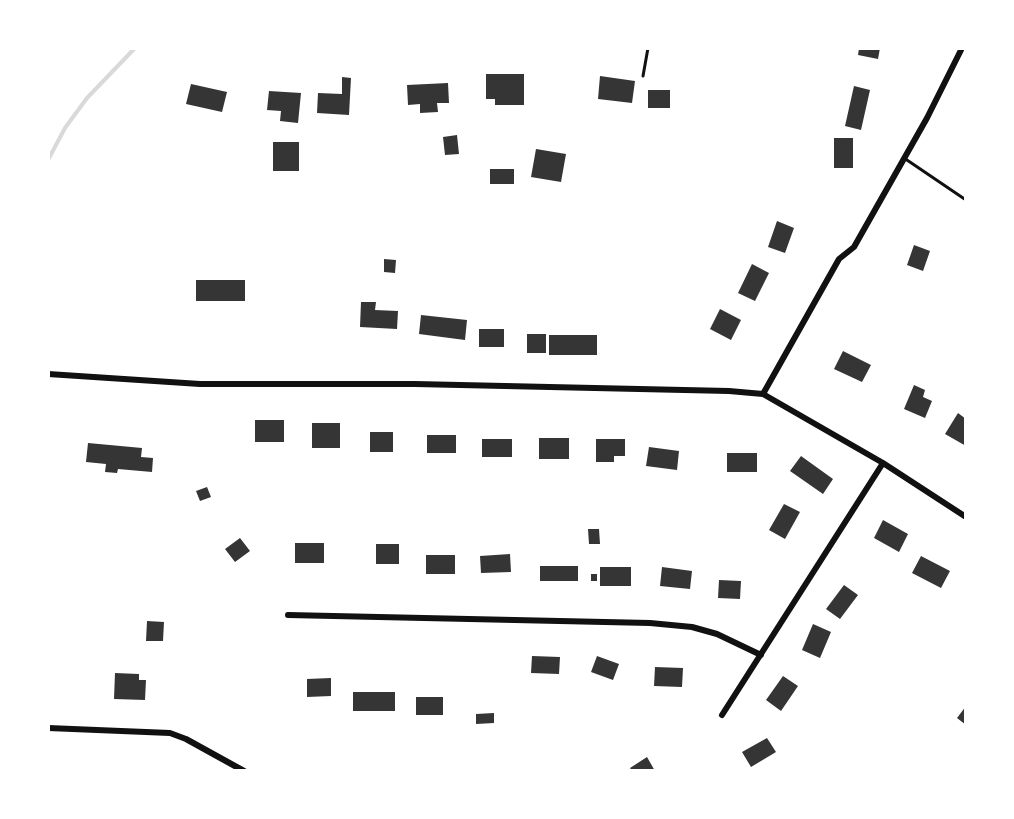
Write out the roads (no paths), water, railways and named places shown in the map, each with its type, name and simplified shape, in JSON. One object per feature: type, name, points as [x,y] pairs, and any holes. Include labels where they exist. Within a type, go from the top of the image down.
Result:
[{"type":"street","points":[[763,394],[839,259],[854,247],[962,48]]},
{"type":"street","points":[[48,374],[200,384],[427,384],[729,391],[763,394],[883,463],[966,517]]},
{"type":"street","points":[[722,715],[883,463]]},
{"type":"street","points":[[288,615],[650,623],[681,626],[717,634],[761,655]]},
{"type":"street","points":[[48,728],[170,733],[186,739],[244,771]]},
{"type":"lane","points":[[644,76],[648,48]]},
{"type":"lane","points":[[904,158],[966,200]]},
{"type":"waterway","points":[[48,160],[65,128],[87,98],[135,48]]}]
